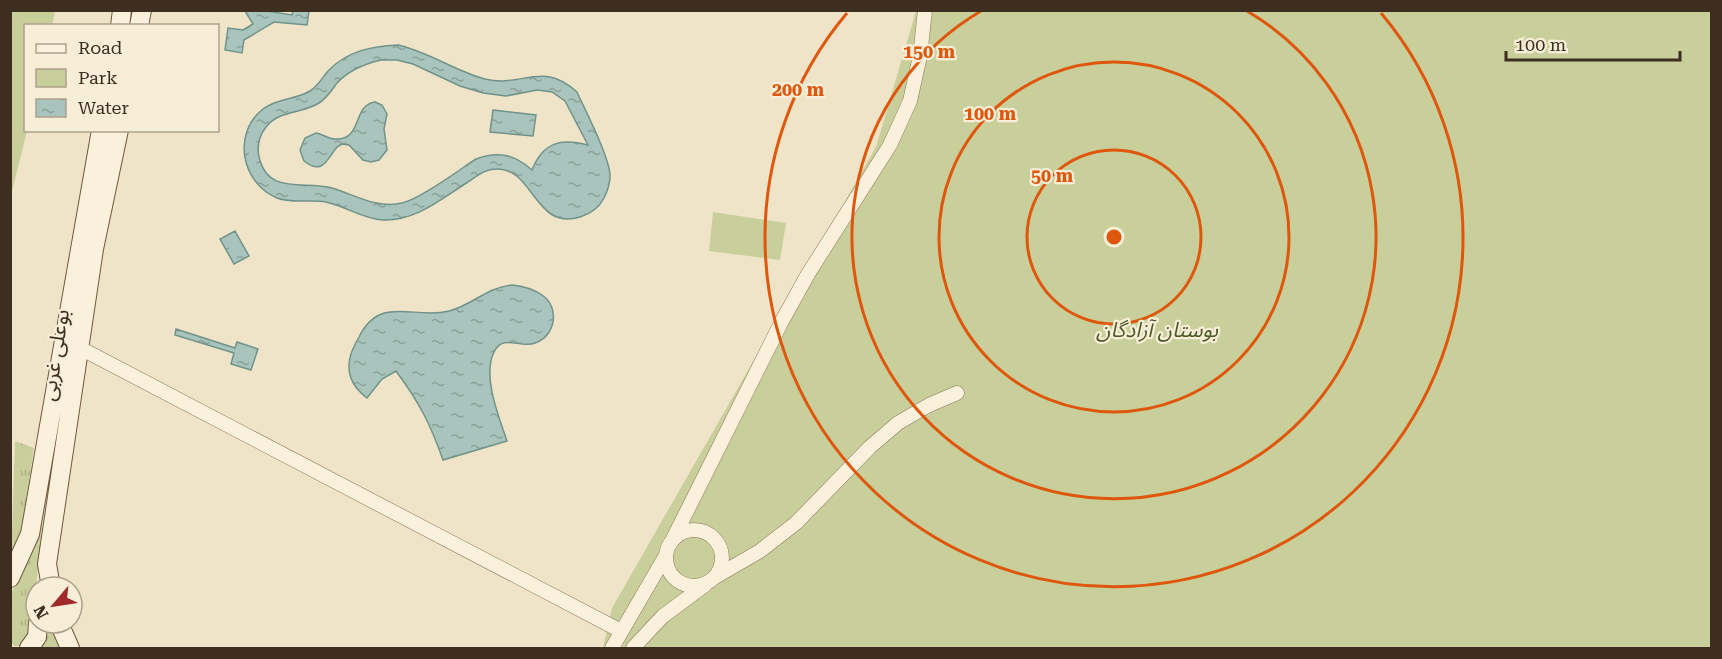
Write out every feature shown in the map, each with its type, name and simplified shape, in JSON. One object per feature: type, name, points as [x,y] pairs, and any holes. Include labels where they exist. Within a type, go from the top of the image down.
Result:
[{"type":"main road","name":"بوعلی غربی","points":[[13,571],[30,534],[101,132]]},
{"type":"main road","name":"بوعلی غربی","points":[[49,575],[47,564],[78,347],[94,249],[119,132]]},
{"type":"main road","points":[[42,575],[47,564]]},
{"type":"main road","points":[[29,648],[37,635]]},
{"type":"street","points":[[612,648],[666,555],[782,321],[808,274],[890,145],[910,101],[920,56],[925,10]]},
{"type":"street","points":[[78,347],[621,632]]},
{"type":"street","points":[[633,648],[663,616],[712,580],[760,551],[796,523],[870,447],[898,423],[929,405],[957,393]]},
{"type":"street","points":[[666,555],[666,564],[675,579],[691,586],[712,580],[722,561],[718,544],[713,537],[697,530],[688,531],[673,539]]},
{"type":"green space","points":[[11,10],[55,11],[52,24],[24,24],[24,132],[27,132],[11,195]]},
{"type":"green space","name":"بوستان آزادگان","points":[[916,11],[1711,11],[1711,648],[603,648],[612,608],[876,147]]},
{"type":"green space","points":[[713,212],[786,223],[780,260],[709,251]]},
{"type":"green space","points":[[15,441],[34,448],[21,533],[11,557]]},
{"type":"green space","points":[[44,504],[37,575],[24,575],[24,635],[29,635],[21,646],[14,646],[11,643],[10,595],[27,564]]},
{"type":"green space","points":[[41,635],[59,635],[65,648],[37,648]]},
{"type":"water","points":[[245,11],[267,11],[292,15],[293,11],[309,11],[307,25],[274,22],[244,40],[242,53],[225,50],[228,28],[243,30],[253,24]]},
{"type":"water","points":[[398,45],[409,48],[485,79],[498,81],[543,76],[565,83],[577,92],[606,158],[610,179],[602,202],[587,214],[565,219],[553,215],[543,207],[519,178],[509,171],[496,169],[481,173],[428,208],[395,219],[383,220],[368,217],[326,202],[283,200],[265,191],[255,181],[245,157],[244,144],[253,119],[268,105],[310,91],[335,64],[352,54],[369,48]],"holes":[[[381,60],[397,60],[413,64],[460,86],[483,93],[506,96],[537,90],[552,92],[565,101],[588,145],[569,142],[554,144],[542,153],[532,170],[512,157],[491,155],[476,159],[419,196],[393,204],[375,203],[332,188],[279,182],[270,177],[264,169],[258,149],[262,134],[271,122],[319,103],[327,97],[342,78],[357,68]]]},
{"type":"water","points":[[375,102],[382,105],[387,114],[384,129],[387,150],[379,160],[371,162],[363,160],[349,145],[342,144],[320,166],[316,167],[304,161],[300,150],[305,138],[316,133],[332,139],[344,138],[354,129],[363,109]]},
{"type":"water","points":[[493,110],[536,115],[533,136],[490,132]]},
{"type":"water","points":[[235,231],[249,256],[234,264],[220,239]]},
{"type":"water","points":[[512,285],[528,288],[548,300],[553,321],[547,334],[535,343],[502,343],[494,352],[491,362],[491,384],[496,409],[507,441],[443,460],[423,413],[396,371],[382,379],[367,398],[358,390],[349,370],[352,350],[367,324],[377,316],[399,311],[436,313],[449,311],[494,289]]},
{"type":"water","points":[[176,329],[235,348],[237,342],[258,349],[251,370],[231,364],[234,353],[175,335]]}]
